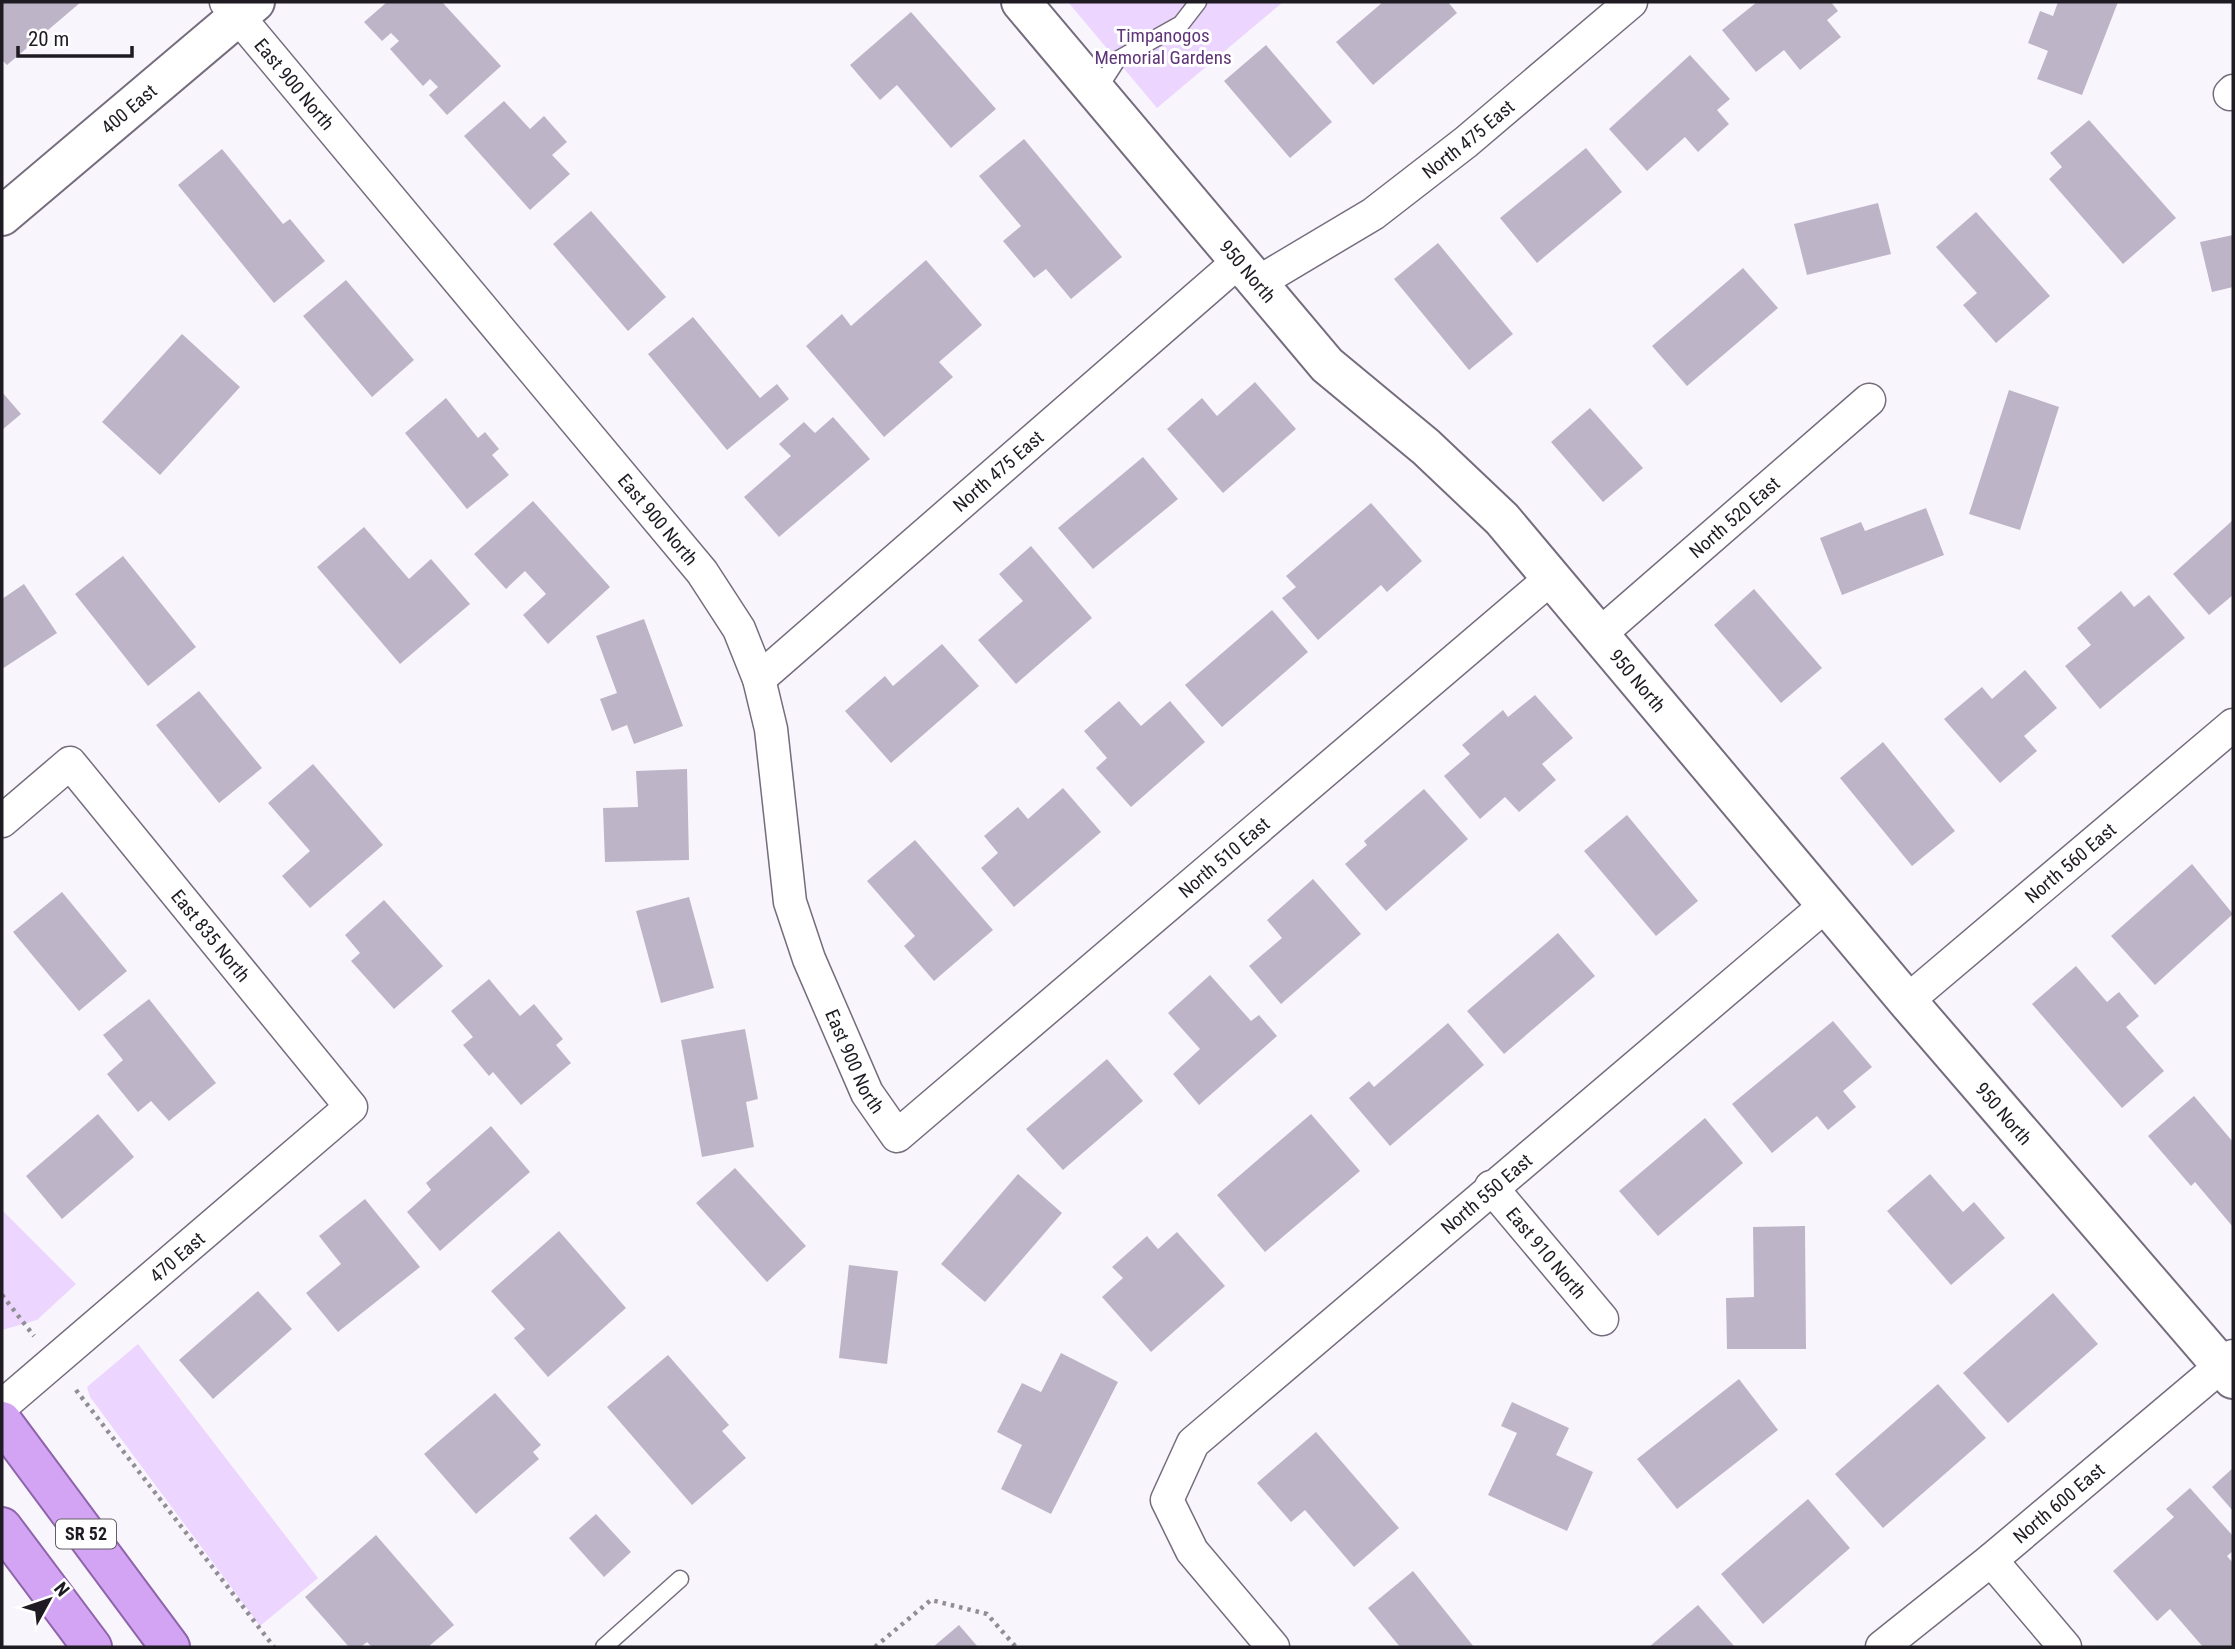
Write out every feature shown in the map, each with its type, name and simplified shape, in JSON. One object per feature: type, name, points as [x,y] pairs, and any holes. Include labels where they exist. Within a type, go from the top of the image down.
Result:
[{"type":"highway","name":"SR 52","points":[[2,1421],[170,1647]]},
{"type":"highway","points":[[2,1527],[92,1647]]},
{"type":"street","name":"950 North","points":[[1021,2],[1327,365],[1426,447],[1502,519],[1907,1001],[2229,1367]]},
{"type":"street","name":"North 475 East","points":[[759,678],[1247,272],[1373,214],[1466,142],[1631,2]]},
{"type":"street","name":"400 East","points":[[2,216],[240,7]]},
{"type":"street","name":"East 900 North","points":[[240,7],[702,572],[739,629],[759,678],[771,729],[790,902],[808,959],[867,1093],[897,1136]]},
{"type":"street","name":"North 520 East","points":[[1600,634],[1869,400]]},
{"type":"street","name":"North 510 East","points":[[897,1136],[1550,579]]},
{"type":"street","name":"North 560 East","points":[[1907,1001],[2233,726]]},
{"type":"street","name":"East 835 North","points":[[2,821],[70,763],[351,1107]]},
{"type":"street","name":"North 550 East","points":[[1273,1647],[1192,1551],[1167,1500],[1194,1443],[1491,1187],[1826,905]]},
{"type":"street","name":"470 East","points":[[2,1406],[351,1107]]},
{"type":"street","name":"East 910 North","points":[[1491,1187],[1602,1319]]},
{"type":"street","name":"North 600 East","points":[[1882,1647],[2229,1367]]},
{"type":"street","points":[[1991,1560],[2064,1647]]},
{"type":"lane","points":[[1097,92],[1117,60],[1181,23],[1198,2]]},
{"type":"lane","points":[[604,1647],[680,1579]]},
{"type":"path","points":[[2,1295],[29,1330]]},
{"type":"path","points":[[76,1389],[274,1647]]},
{"type":"path","points":[[875,1647],[931,1600],[988,1614],[1016,1647]]},
{"type":"green space","name":"Timpanogos Memorial Gardens","points":[[1068,2],[1283,2],[1157,108]]},
{"type":"green space","points":[[2,1210],[76,1284],[37,1320],[2,1330]]},
{"type":"green space","points":[[138,1344],[318,1578],[260,1626],[90,1397],[87,1387]]},
{"type":"building","points":[[2,2],[81,2],[7,65],[2,60]]},
{"type":"building","points":[[387,2],[442,2],[501,66],[447,115],[429,95],[438,87],[430,79],[423,86],[390,49],[399,41],[391,33],[382,41],[364,22]]},
{"type":"building","points":[[1383,2],[1448,2],[1457,13],[1373,85],[1336,42]]},
{"type":"building","points":[[1757,2],[1831,2],[1838,11],[1827,20],[1841,37],[1800,70],[1784,50],[1756,72],[1722,30]]},
{"type":"building","points":[[2058,2],[2118,2],[2082,95],[2037,79],[2048,51],[2028,43],[2040,11],[2053,16]]},
{"type":"building","points":[[911,12],[996,109],[951,148],[897,85],[880,100],[850,65]]},
{"type":"building","points":[[1266,45],[1332,122],[1290,158],[1224,81]]},
{"type":"building","points":[[1690,55],[1730,99],[1717,110],[1729,124],[1698,152],[1685,137],[1647,171],[1609,129]]},
{"type":"building","points":[[504,101],[530,129],[544,116],[567,142],[552,155],[570,174],[530,210],[464,136]]},
{"type":"building","points":[[2089,120],[2176,218],[2123,264],[2049,179],[2062,167],[2050,153]]},
{"type":"building","points":[[1024,139],[1122,257],[1071,299],[1046,269],[1034,278],[1003,241],[1021,226],[979,176]]},
{"type":"building","points":[[1586,148],[1622,192],[1537,263],[1500,218]]},
{"type":"building","points":[[222,149],[283,224],[290,219],[325,261],[274,303],[178,185]]},
{"type":"building","points":[[1878,203],[1891,254],[1807,275],[1794,224]]},
{"type":"building","points":[[591,211],[666,297],[628,331],[553,244]]},
{"type":"building","points":[[1976,212],[2050,296],[1996,343],[1963,305],[1977,293],[1936,247]]},
{"type":"building","points":[[2233,235],[2233,287],[2212,292],[2200,242]]},
{"type":"building","points":[[1438,243],[1513,334],[1469,370],[1394,279]]},
{"type":"building","points":[[926,260],[982,325],[939,362],[953,377],[884,437],[806,346],[842,314],[851,326]]},
{"type":"building","points":[[1743,268],[1778,308],[1687,386],[1652,346]]},
{"type":"building","points":[[346,280],[414,360],[372,397],[303,316]]},
{"type":"building","points":[[693,317],[760,398],[777,384],[789,399],[727,450],[648,354]]},
{"type":"building","points":[[182,334],[240,387],[160,475],[102,422]]},
{"type":"building","points":[[1255,382],[1296,429],[1223,493],[1167,429],[1202,398],[1217,416]]},
{"type":"building","points":[[2009,390],[2059,407],[2020,530],[1969,514]]},
{"type":"building","points":[[2,392],[21,414],[2,430]]},
{"type":"building","points":[[446,398],[478,438],[485,432],[499,449],[492,455],[509,475],[467,509],[405,433]]},
{"type":"building","points":[[1590,408],[1643,468],[1603,502],[1551,442]]},
{"type":"building","points":[[833,417],[870,459],[779,537],[744,497],[791,456],[779,444],[804,422],[815,433]]},
{"type":"building","points":[[1143,457],[1178,499],[1093,569],[1058,528]]},
{"type":"building","points":[[533,501],[610,587],[548,644],[523,615],[546,594],[525,571],[506,589],[474,554]]},
{"type":"building","points":[[1371,503],[1422,561],[1387,592],[1381,585],[1318,640],[1282,598],[1296,587],[1286,576]]},
{"type":"building","points":[[1926,508],[1944,555],[1842,595],[1820,538],[1861,522],[1865,531]]},
{"type":"building","points":[[2233,520],[2233,595],[2209,615],[2173,574]]},
{"type":"building","points":[[364,527],[409,579],[431,559],[470,604],[400,664],[317,567]]},
{"type":"building","points":[[1031,546],[1092,618],[1016,684],[978,640],[1023,601],[999,574]]},
{"type":"building","points":[[123,556],[196,647],[148,686],[75,594]]},
{"type":"building","points":[[24,584],[57,633],[2,669],[2,599]]},
{"type":"building","points":[[1754,589],[1822,668],[1781,703],[1714,625]]},
{"type":"building","points":[[2121,591],[2134,607],[2149,595],[2185,638],[2100,709],[2065,666],[2091,645],[2077,628]]},
{"type":"building","points":[[1272,610],[1308,652],[1222,727],[1185,685]]},
{"type":"building","points":[[644,619],[683,726],[634,744],[627,725],[612,731],[600,699],[617,693],[596,636]]},
{"type":"building","points":[[942,644],[979,686],[891,763],[845,711],[885,676],[893,686]]},
{"type":"building","points":[[2025,670],[2057,708],[2024,736],[2037,751],[2000,783],[1944,719],[1982,687],[1992,699]]},
{"type":"building","points":[[199,691],[262,768],[219,803],[156,725]]},
{"type":"building","points":[[1535,695],[1573,738],[1542,764],[1556,780],[1519,812],[1505,797],[1480,819],[1444,776],[1470,754],[1462,745],[1503,710],[1508,717]]},
{"type":"building","points":[[1119,701],[1141,726],[1170,701],[1205,742],[1131,807],[1096,768],[1107,758],[1084,731]]},
{"type":"building","points":[[1883,742],[1955,831],[1912,866],[1840,778]]},
{"type":"building","points":[[313,764],[383,845],[310,908],[282,876],[310,851],[268,803]]},
{"type":"building","points":[[687,769],[689,860],[605,862],[603,808],[638,807],[636,771]]},
{"type":"building","points":[[1063,788],[1101,832],[1014,907],[981,868],[998,853],[984,836],[1018,807],[1028,819]]},
{"type":"building","points":[[1424,789],[1468,839],[1386,911],[1345,864],[1367,845],[1364,841]]},
{"type":"building","points":[[1627,815],[1698,901],[1656,936],[1584,851]]},
{"type":"building","points":[[915,840],[993,930],[934,981],[904,946],[915,936],[867,881]]},
{"type":"building","points":[[2192,864],[2233,914],[2155,985],[2111,936]]},
{"type":"building","points":[[1313,879],[1361,934],[1281,1004],[1249,966],[1282,938],[1267,920]]},
{"type":"building","points":[[62,892],[127,971],[79,1011],[13,932]]},
{"type":"building","points":[[689,897],[714,988],[661,1003],[636,911]]},
{"type":"building","points":[[384,900],[443,966],[394,1009],[351,961],[360,953],[345,935]]},
{"type":"building","points":[[1558,933],[1595,976],[1504,1054],[1467,1011]]},
{"type":"building","points":[[2076,966],[2107,1002],[2119,992],[2139,1016],[2126,1027],[2164,1071],[2122,1108],[2032,1004]]},
{"type":"building","points":[[1210,975],[1251,1021],[1259,1015],[1277,1036],[1199,1105],[1173,1074],[1200,1049],[1168,1013]]},
{"type":"building","points":[[489,979],[520,1016],[534,1004],[563,1039],[556,1045],[571,1063],[521,1105],[493,1072],[489,1076],[463,1045],[473,1037],[451,1011]]},
{"type":"building","points":[[149,999],[216,1083],[169,1121],[151,1101],[138,1112],[107,1074],[123,1060],[103,1035]]},
{"type":"building","points":[[1833,1021],[1872,1067],[1843,1091],[1856,1107],[1828,1130],[1817,1116],[1772,1153],[1732,1104]]},
{"type":"building","points":[[1448,1023],[1484,1065],[1390,1146],[1349,1098],[1369,1081],[1374,1087]]},
{"type":"building","points":[[745,1029],[758,1099],[746,1102],[754,1147],[702,1157],[681,1040]]},
{"type":"building","points":[[1107,1059],[1143,1101],[1063,1170],[1026,1129]]},
{"type":"building","points":[[2194,1096],[2233,1142],[2233,1227],[2195,1182],[2191,1186],[2148,1136]]},
{"type":"building","points":[[98,1114],[134,1157],[62,1219],[26,1176]]},
{"type":"building","points":[[1311,1114],[1360,1171],[1265,1252],[1217,1195]]},
{"type":"building","points":[[1705,1118],[1743,1163],[1658,1236],[1619,1191]]},
{"type":"building","points":[[491,1126],[530,1172],[440,1251],[407,1212],[431,1190],[426,1183]]},
{"type":"building","points":[[735,1168],[806,1246],[767,1282],[696,1203]]},
{"type":"building","points":[[1018,1174],[1062,1213],[985,1302],[941,1264]]},
{"type":"building","points":[[1930,1174],[1963,1212],[1974,1202],[2005,1238],[1951,1285],[1887,1211]]},
{"type":"building","points":[[365,1199],[420,1267],[338,1332],[306,1293],[341,1264],[319,1236]]},
{"type":"building","points":[[1805,1226],[1806,1349],[1727,1349],[1726,1298],[1754,1297],[1753,1227]]},
{"type":"building","points":[[559,1231],[626,1308],[548,1377],[514,1338],[525,1329],[491,1291]]},
{"type":"building","points":[[1177,1232],[1225,1286],[1151,1352],[1102,1297],[1123,1278],[1112,1267],[1147,1236],[1158,1249]]},
{"type":"building","points":[[849,1265],[898,1271],[887,1364],[839,1358]]},
{"type":"building","points":[[258,1291],[292,1329],[213,1399],[179,1360]]},
{"type":"building","points":[[2053,1293],[2098,1344],[2008,1423],[1963,1373]]},
{"type":"building","points":[[1061,1353],[1118,1382],[1051,1514],[1001,1489],[1022,1445],[997,1432],[1022,1383],[1041,1392]]},
{"type":"building","points":[[668,1355],[729,1425],[722,1431],[746,1458],[692,1505],[607,1407]]},
{"type":"building","points":[[1739,1379],[1778,1430],[1677,1509],[1637,1459]]},
{"type":"building","points":[[1938,1384],[1986,1438],[1883,1528],[1835,1474]]},
{"type":"building","points":[[495,1393],[541,1445],[533,1452],[539,1459],[476,1514],[424,1454]]},
{"type":"building","points":[[1512,1402],[1569,1428],[1556,1455],[1593,1472],[1567,1531],[1488,1495],[1517,1433],[1501,1426]]},
{"type":"building","points":[[1316,1432],[1399,1528],[1354,1567],[1305,1510],[1291,1522],[1257,1483]]},
{"type":"building","points":[[2233,1468],[2233,1511],[2212,1487]]},
{"type":"building","points":[[2190,1488],[2233,1536],[2233,1551],[2227,1556],[2233,1563],[2233,1647],[2203,1647],[2170,1609],[2157,1621],[2113,1571],[2174,1517],[2166,1509]]},
{"type":"building","points":[[1808,1499],[1850,1548],[1763,1624],[1721,1574]]},
{"type":"building","points":[[596,1514],[631,1552],[604,1577],[569,1538]]},
{"type":"building","points":[[376,1535],[454,1625],[428,1647],[372,1647],[367,1642],[361,1647],[349,1647],[305,1597]]},
{"type":"building","points":[[1413,1571],[1474,1647],[1400,1647],[1368,1608]]},
{"type":"building","points":[[1698,1605],[1735,1647],[1649,1647]]},
{"type":"building","points":[[959,1625],[978,1647],[933,1647]]}]
